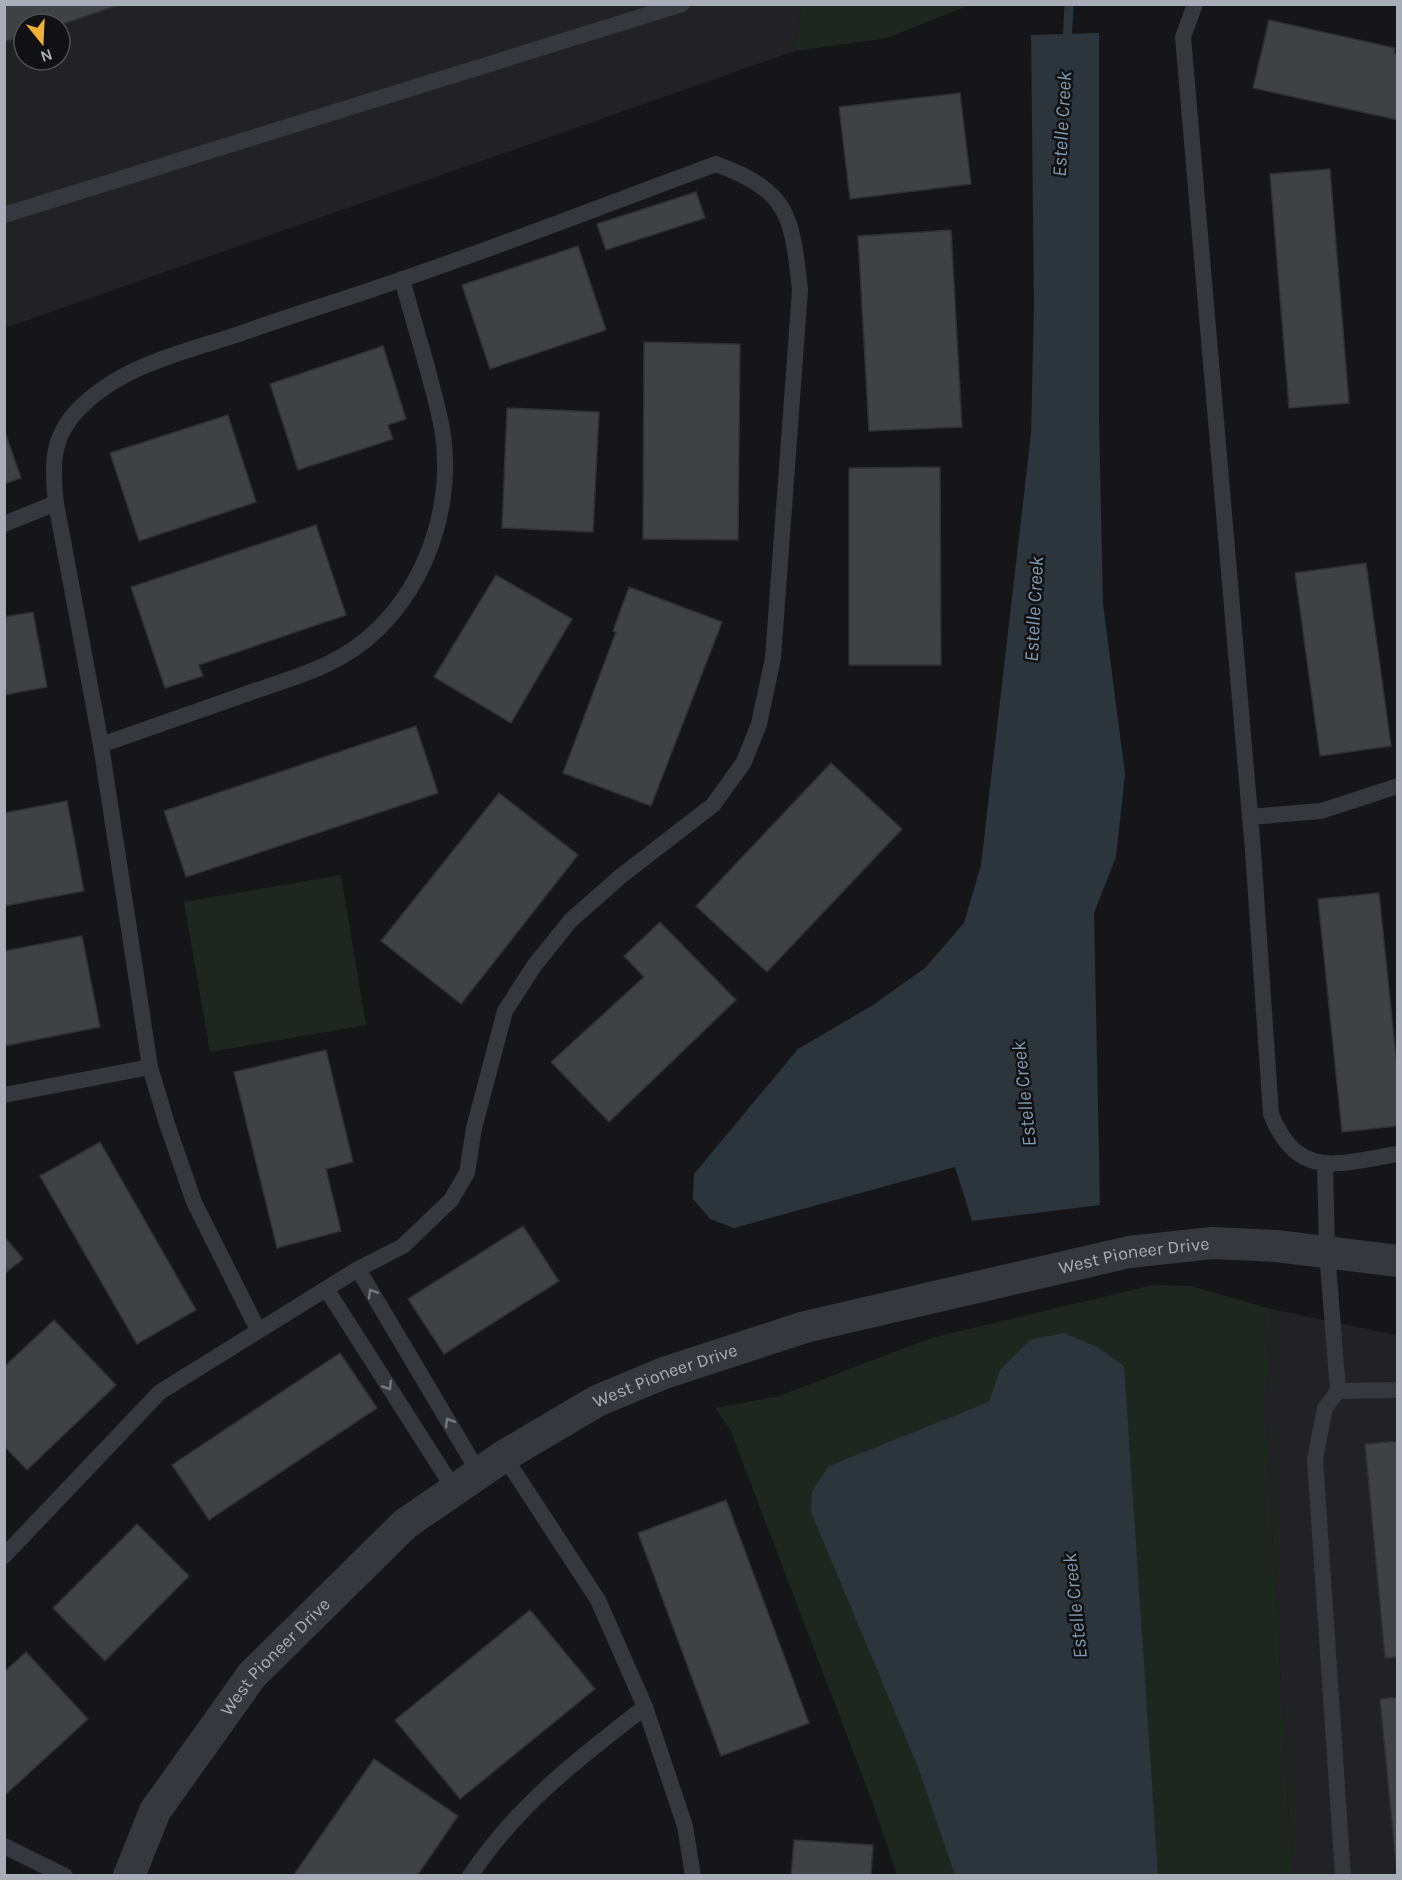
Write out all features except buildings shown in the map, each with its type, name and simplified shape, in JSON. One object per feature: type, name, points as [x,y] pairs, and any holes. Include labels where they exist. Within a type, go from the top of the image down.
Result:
[{"type":"street","name":"West Pioneer Drive","points":[[129,1875],[155,1811],[252,1675],[405,1524],[479,1473],[597,1401],[664,1373],[805,1327],[1129,1252],[1212,1243],[1327,1251],[1398,1261]]},
{"type":"lane","points":[[4,215],[682,4]]},
{"type":"lane","points":[[1195,4],[1183,37],[1250,817],[1271,1114],[1278,1132],[1290,1147],[1306,1159],[1324,1165],[1398,1154]]},
{"type":"lane","points":[[4,1556],[160,1392],[358,1269],[403,1246],[451,1200],[467,1173],[474,1128],[505,1011],[534,966],[571,920],[713,805],[744,762],[759,724],[773,658],[800,290],[794,236],[777,198],[749,176],[716,164],[402,279],[156,361],[108,384],[84,403],[66,423],[56,448],[52,470],[56,503],[100,745],[150,1067],[167,1124],[195,1202],[258,1330]]},
{"type":"lane","points":[[100,745],[302,675],[339,658],[369,637],[414,584],[428,557],[438,526],[444,462],[442,429],[402,279]]},
{"type":"lane","points":[[4,524],[56,503]]},
{"type":"lane","points":[[1250,817],[1322,811],[1398,786]]},
{"type":"lane","points":[[4,1095],[150,1067]]},
{"type":"lane","points":[[1324,1165],[1327,1251],[1338,1391],[1325,1408],[1315,1459],[1343,1875]]},
{"type":"lane","points":[[358,1269],[479,1473]]},
{"type":"lane","points":[[327,1290],[479,1473],[598,1600],[645,1707],[685,1826],[693,1875]]},
{"type":"lane","points":[[1338,1391],[1398,1390]]},
{"type":"lane","points":[[470,1875],[486,1852],[532,1798],[645,1707]]},
{"type":"lane","points":[[4,1846],[64,1875]]},
{"type":"shaded area","points":[[802,4],[970,5],[887,38],[795,51]]},
{"type":"shaded area","points":[[4,5],[802,5],[795,51],[5,328]]},
{"type":"shaded area","points":[[341,875],[366,1025],[210,1052],[184,902]]},
{"type":"shaded area","points":[[1153,1285],[1191,1286],[1271,1309],[1265,1409],[1292,1875],[897,1875],[872,1801],[730,1429],[715,1408],[779,1396],[931,1338]]},
{"type":"shaded area","points":[[1271,1309],[1397,1335],[1397,1875],[1292,1875],[1265,1409]]},
{"type":"water","points":[[1099,33],[1099,420],[1103,604],[1125,774],[1116,857],[1094,913],[1100,1205],[972,1221],[955,1167],[734,1228],[710,1219],[693,1199],[694,1174],[798,1049],[873,1005],[925,968],[964,923],[981,865],[1031,434],[1034,305],[1031,35]]},
{"type":"water","points":[[1064,1333],[1097,1347],[1124,1366],[1158,1875],[955,1875],[918,1767],[811,1512],[812,1491],[829,1466],[989,1402],[1000,1370],[1030,1340]]},
{"type":"waterway","name":"Estelle Creek","points":[[1067,46],[1069,4]]}]
